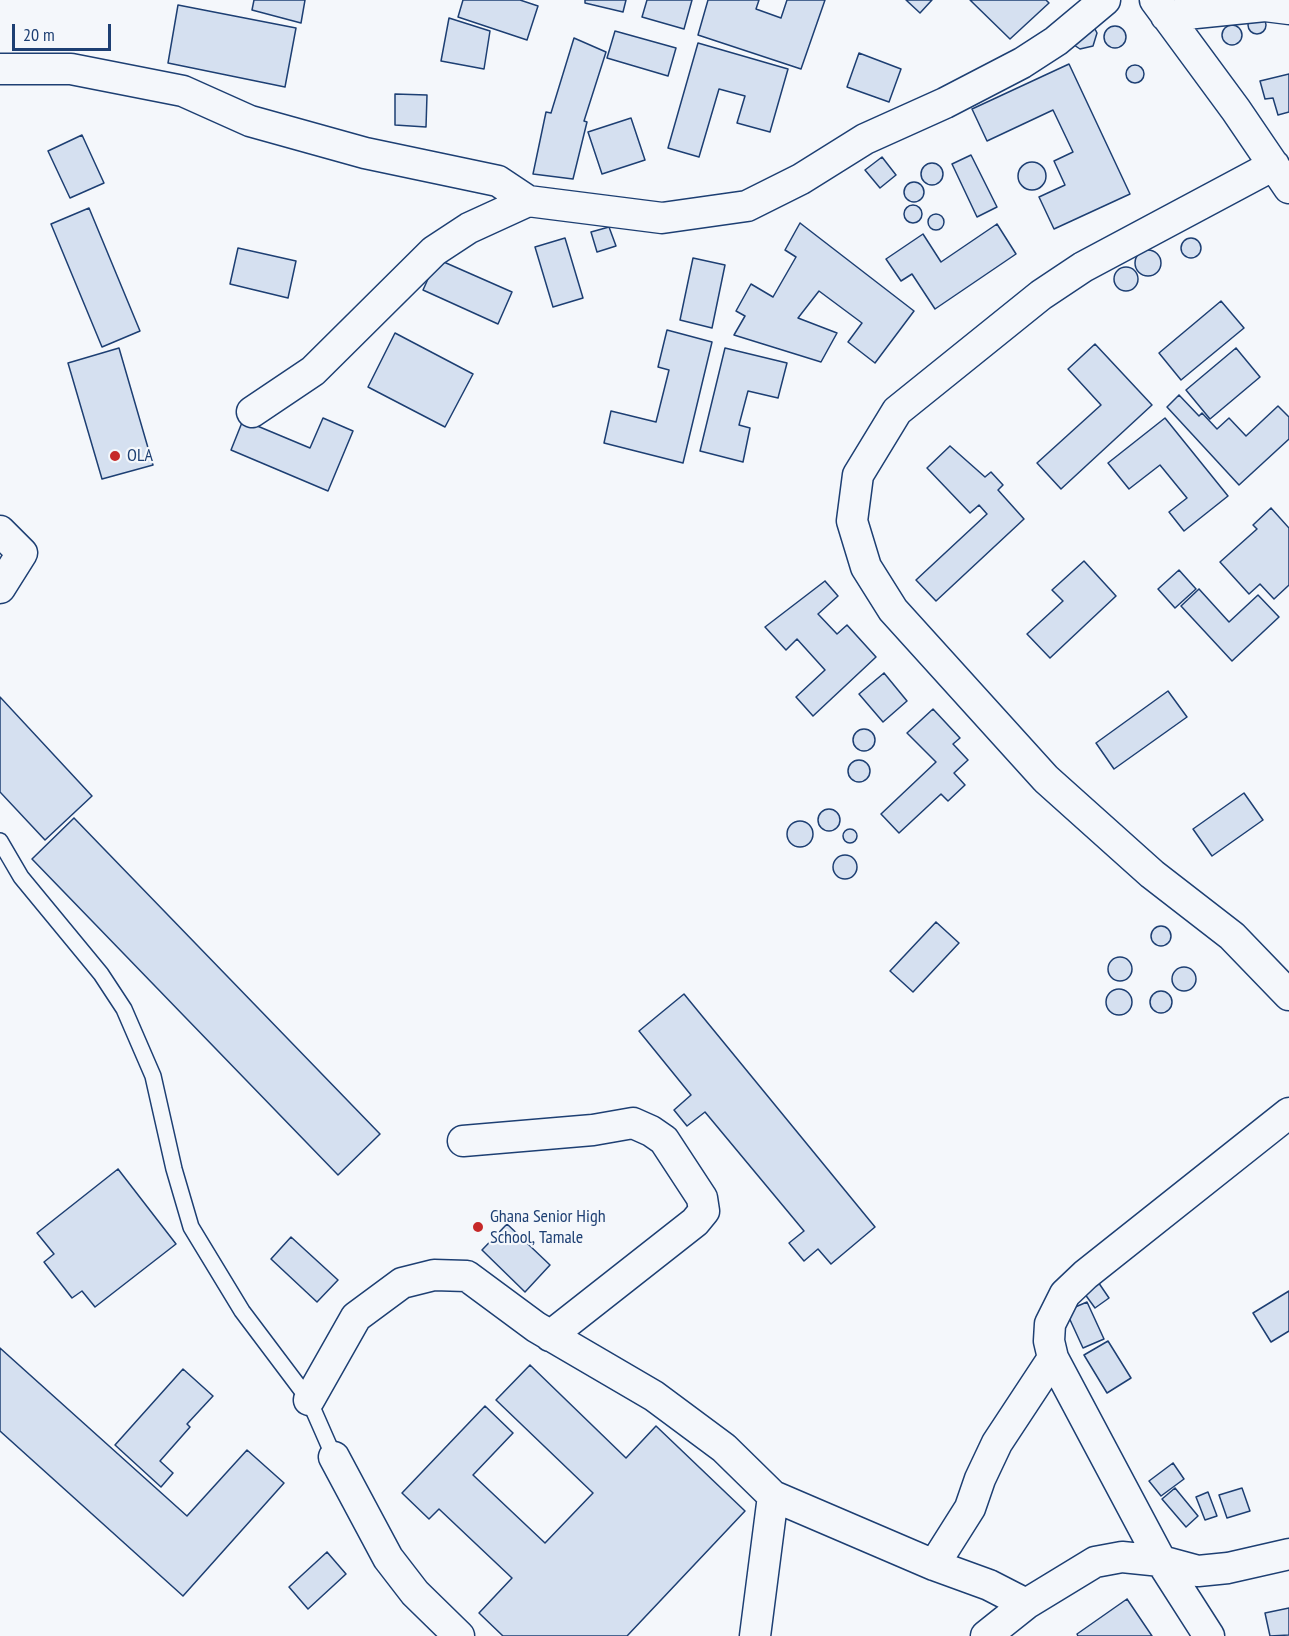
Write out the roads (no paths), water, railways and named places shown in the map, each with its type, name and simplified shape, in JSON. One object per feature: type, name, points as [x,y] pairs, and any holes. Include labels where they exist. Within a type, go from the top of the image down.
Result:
[{"type":"street","points":[[0,69],[71,69],[183,92],[262,124],[365,153],[498,181],[528,201],[662,218],[747,206],[801,179],[865,139],[945,103],[1022,63],[1056,41],[1105,0]]},
{"type":"street","points":[[1161,8],[1265,6],[1289,9]]},
{"type":"street","points":[[1161,8],[1282,176],[1083,267],[1041,295],[897,411],[858,476],[852,521],[866,567],[893,610],[1046,780],[1152,874],[1232,936],[1289,995]]},
{"type":"street","points":[[252,412],[313,371],[434,251],[469,228],[528,201]]},
{"type":"street","points":[[0,531],[22,553],[0,588]]},
{"type":"street","points":[[1209,1636],[1161,1561],[1053,1359],[1049,1341],[1050,1324],[1065,1294],[1085,1275],[1289,1113]]},
{"type":"street","points":[[463,1141],[593,1130],[633,1123],[664,1140],[702,1198],[704,1211],[695,1222],[550,1336]]},
{"type":"street","points":[[309,1400],[356,1317],[402,1283],[434,1275],[467,1276],[550,1336],[654,1396],[724,1448],[773,1496],[934,1565],[988,1585],[1026,1604]]},
{"type":"street","points":[[934,1565],[970,1508],[980,1479],[998,1443],[1053,1359]]},
{"type":"street","points":[[334,1457],[388,1558],[415,1593],[459,1636]]},
{"type":"street","points":[[755,1636],[773,1496]]},
{"type":"street","points":[[986,1636],[1026,1604],[1095,1562],[1122,1557],[1161,1561],[1198,1571],[1228,1568],[1289,1554]]},
{"type":"lane","points":[[0,841],[21,877],[101,974],[124,1009],[153,1076],[174,1169],[191,1227],[242,1311],[309,1400],[334,1457]]},
{"type":"place","name":"OLA","points":[[115,456]]},
{"type":"place","name":"Ghana Senior High School, Tamale","points":[[478,1227]]}]
